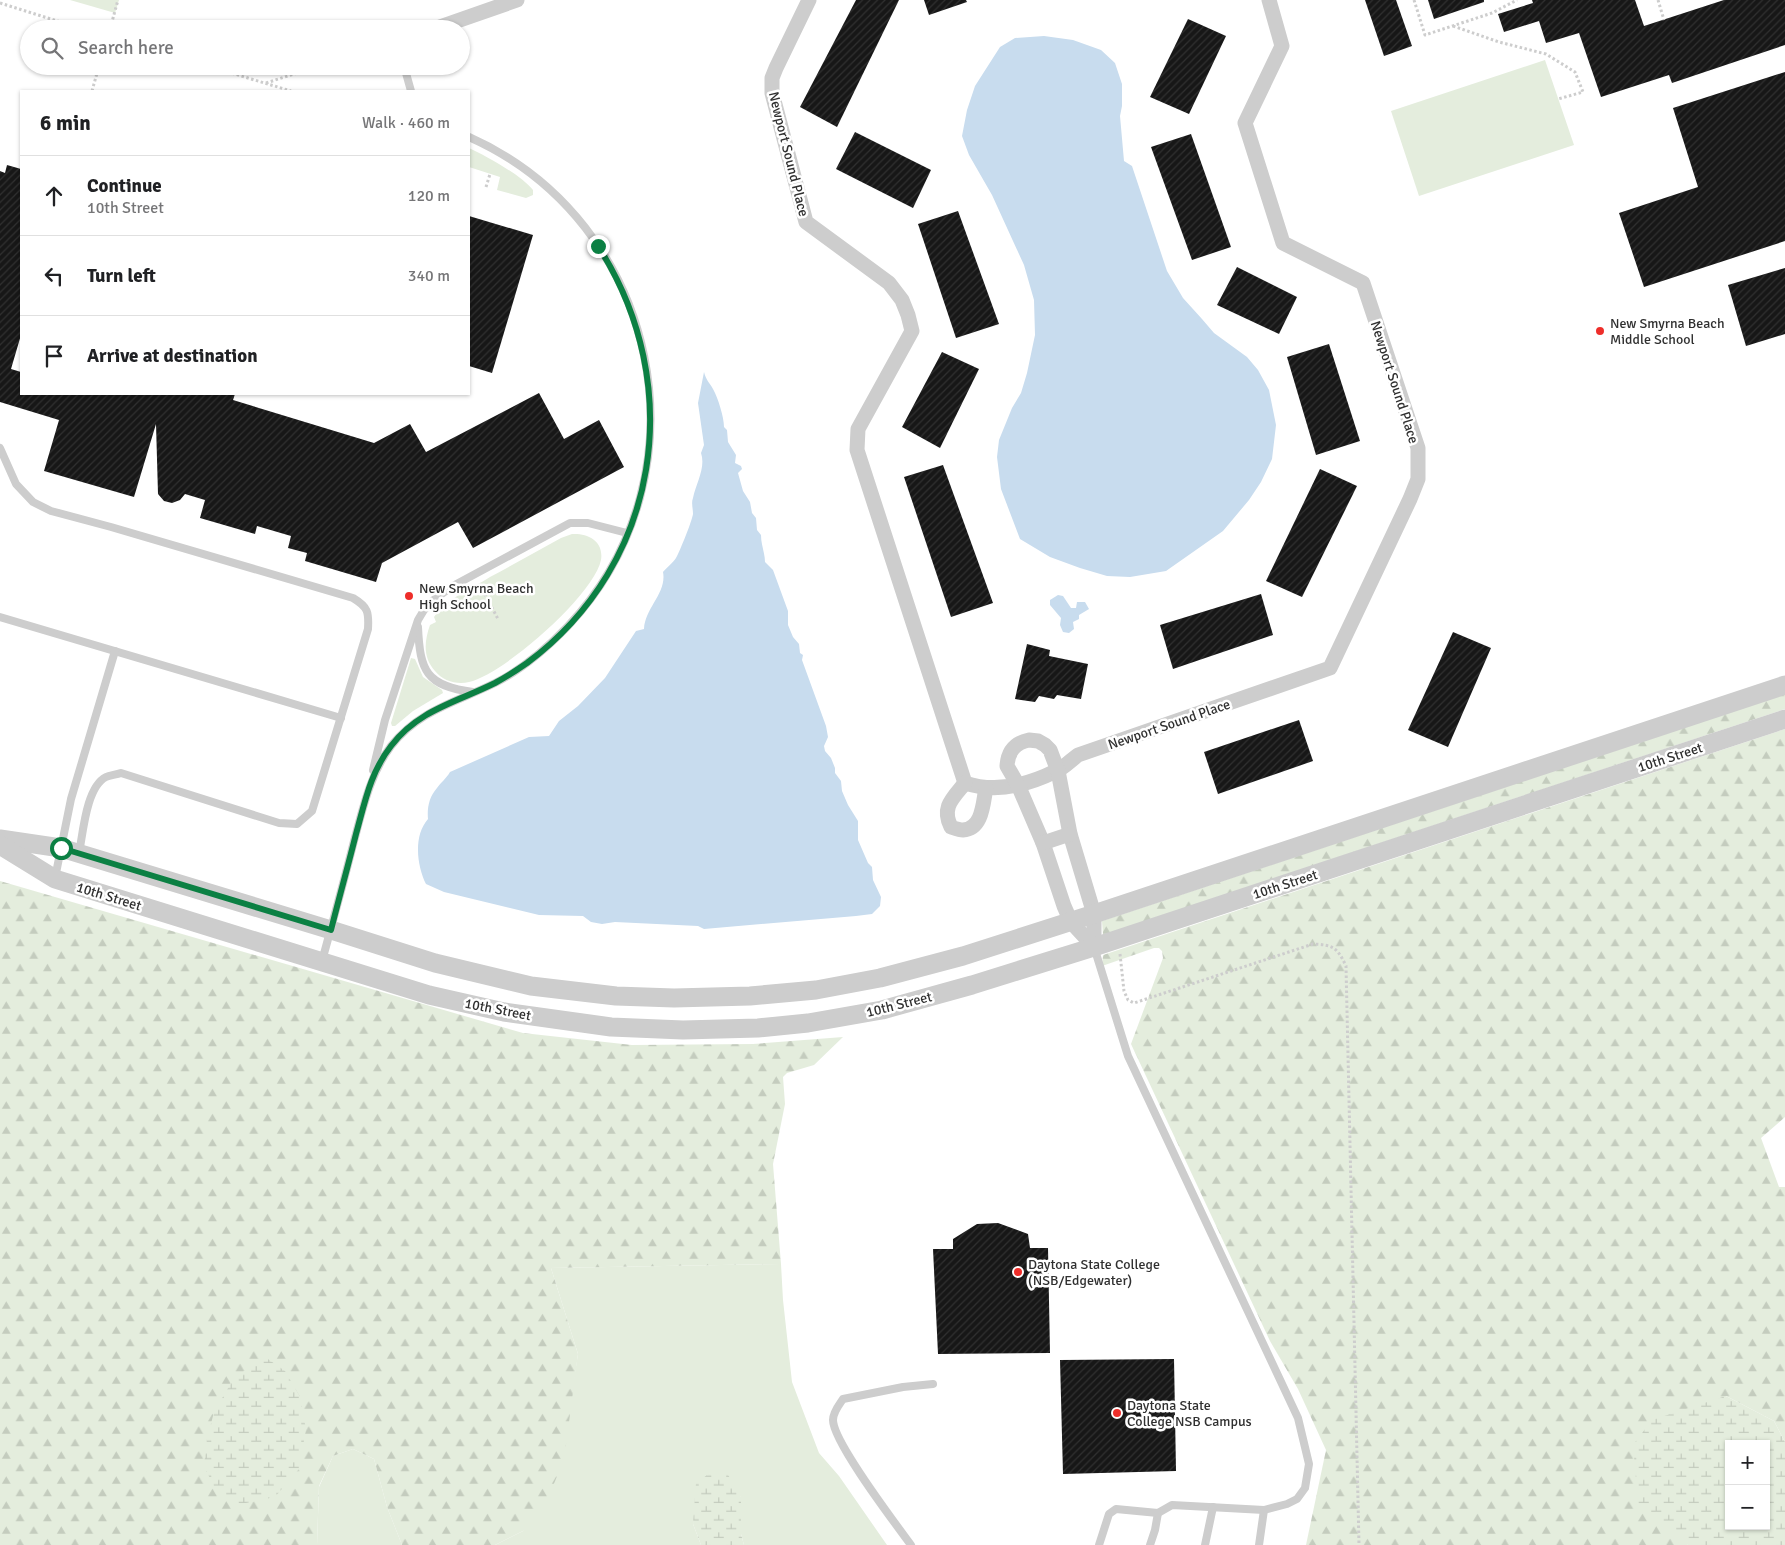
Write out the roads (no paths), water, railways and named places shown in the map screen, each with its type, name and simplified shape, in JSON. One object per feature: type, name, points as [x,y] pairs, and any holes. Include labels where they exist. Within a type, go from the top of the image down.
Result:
[{"type":"street","points":[[460,20],[517,0]]},
{"type":"street","name":"Newport Sound Place","points":[[809,0],[776,68],[772,78],[772,92],[806,222],[890,283],[902,300],[908,316],[912,331],[858,430],[857,450],[965,783],[986,788],[1018,785],[1058,771],[1078,755],[1330,668],[1418,479],[1418,448],[1363,283],[1283,243],[1245,123],[1282,46],[1269,0]]},
{"type":"street","points":[[0,839],[70,851],[331,930],[435,964],[532,986],[616,996],[674,998],[750,996],[816,990],[871,980],[963,956],[1071,922],[1785,684]]},
{"type":"street","name":"10th Street","points":[[0,845],[55,879],[429,995],[504,1012],[611,1027],[683,1030],[758,1028],[882,1010],[972,985],[1094,948],[1785,719]]},
{"type":"street","points":[[1024,741],[1038,741],[1045,744],[1052,755],[1058,771],[1070,834],[1094,914],[1094,948],[1071,922],[1043,843],[1018,785],[1007,766],[1007,760],[1013,748],[1024,741]]},
{"type":"street","points":[[965,783],[949,803],[946,817],[951,827],[962,830],[974,826],[980,817],[986,788]]},
{"type":"street","points":[[1043,843],[1070,834]]},
{"type":"lane","points":[[407,75],[411,90]]},
{"type":"lane","points":[[372,778],[391,746],[410,726],[433,710],[475,692],[513,672],[544,649],[567,626],[595,594],[614,562],[640,497],[645,475],[651,424],[647,368],[629,306],[620,283],[606,258],[580,221],[563,202],[518,164],[500,152],[470,137]]},
{"type":"lane","points":[[0,448],[16,484],[33,502],[51,511],[353,598],[365,605],[369,617],[368,629],[312,811],[296,824],[279,823],[121,773],[104,778],[92,792],[87,810],[70,851],[55,879]]},
{"type":"lane","points":[[322,961],[386,720],[418,620],[430,602],[451,587],[562,526],[578,522],[588,523],[627,533]]},
{"type":"lane","points":[[0,617],[341,718]]},
{"type":"lane","points":[[418,620],[419,649],[423,665],[428,673],[443,686],[456,690],[475,692]]},
{"type":"lane","points":[[70,851],[71,799],[115,651]]},
{"type":"lane","points":[[1094,948],[1128,1056],[1298,1418],[1309,1464],[1305,1488],[1297,1499],[1292,1502],[1264,1510],[1172,1505],[1158,1513],[1116,1509],[1109,1514],[1099,1545]]},
{"type":"lane","points":[[912,1545],[842,1445],[833,1420],[836,1409],[843,1399],[903,1387],[933,1384]]},
{"type":"lane","points":[[1205,1545],[1213,1507]]},
{"type":"lane","points":[[1259,1545],[1264,1510]]},
{"type":"lane","points":[[1150,1545],[1158,1513]]},
{"type":"water","points":[[1044,36],[1073,40],[1101,50],[1115,63],[1122,84],[1120,116],[1124,161],[1132,166],[1167,271],[1183,298],[1214,333],[1247,357],[1258,370],[1269,390],[1276,425],[1272,459],[1261,482],[1249,500],[1223,531],[1166,571],[1130,577],[1107,576],[1050,557],[1020,539],[1001,489],[997,457],[999,440],[1012,408],[1021,393],[1027,373],[1035,335],[1034,300],[1024,265],[992,195],[969,155],[962,136],[967,110],[975,86],[1000,47],[1015,38]]},
{"type":"water","points":[[704,372],[719,402],[724,427],[727,430],[728,442],[736,455],[735,463],[741,466],[742,469],[738,473],[743,491],[750,502],[752,513],[756,518],[765,562],[773,570],[788,611],[788,625],[793,637],[799,644],[800,653],[803,655],[802,660],[826,726],[828,737],[824,746],[825,751],[831,758],[835,773],[841,781],[842,791],[848,805],[858,821],[858,840],[868,863],[872,867],[873,880],[881,897],[880,906],[872,914],[704,929],[698,926],[615,922],[602,924],[591,922],[583,916],[539,915],[444,892],[426,884],[420,869],[418,842],[423,826],[428,819],[430,799],[450,772],[529,737],[549,736],[559,721],[578,706],[605,678],[636,631],[644,629],[648,614],[662,587],[663,572],[676,558],[693,514],[692,500],[701,470],[701,453],[704,445],[698,403]]},
{"type":"water","points":[[1058,595],[1063,596],[1071,608],[1076,608],[1077,602],[1085,602],[1089,609],[1079,615],[1079,619],[1073,622],[1074,629],[1069,633],[1063,632],[1060,625],[1061,618],[1050,605],[1050,600]]},
{"type":"place","name":"New Smyrna Beach Middle School","points":[[1600,331]]},
{"type":"place","name":"New Smyrna Beach High School","points":[[409,596]]},
{"type":"place","name":"Daytona State College (NSB/Edgewater)","points":[[1018,1272]]},
{"type":"place","name":"Daytona State College NSB Campus","points":[[1117,1413]]}]
